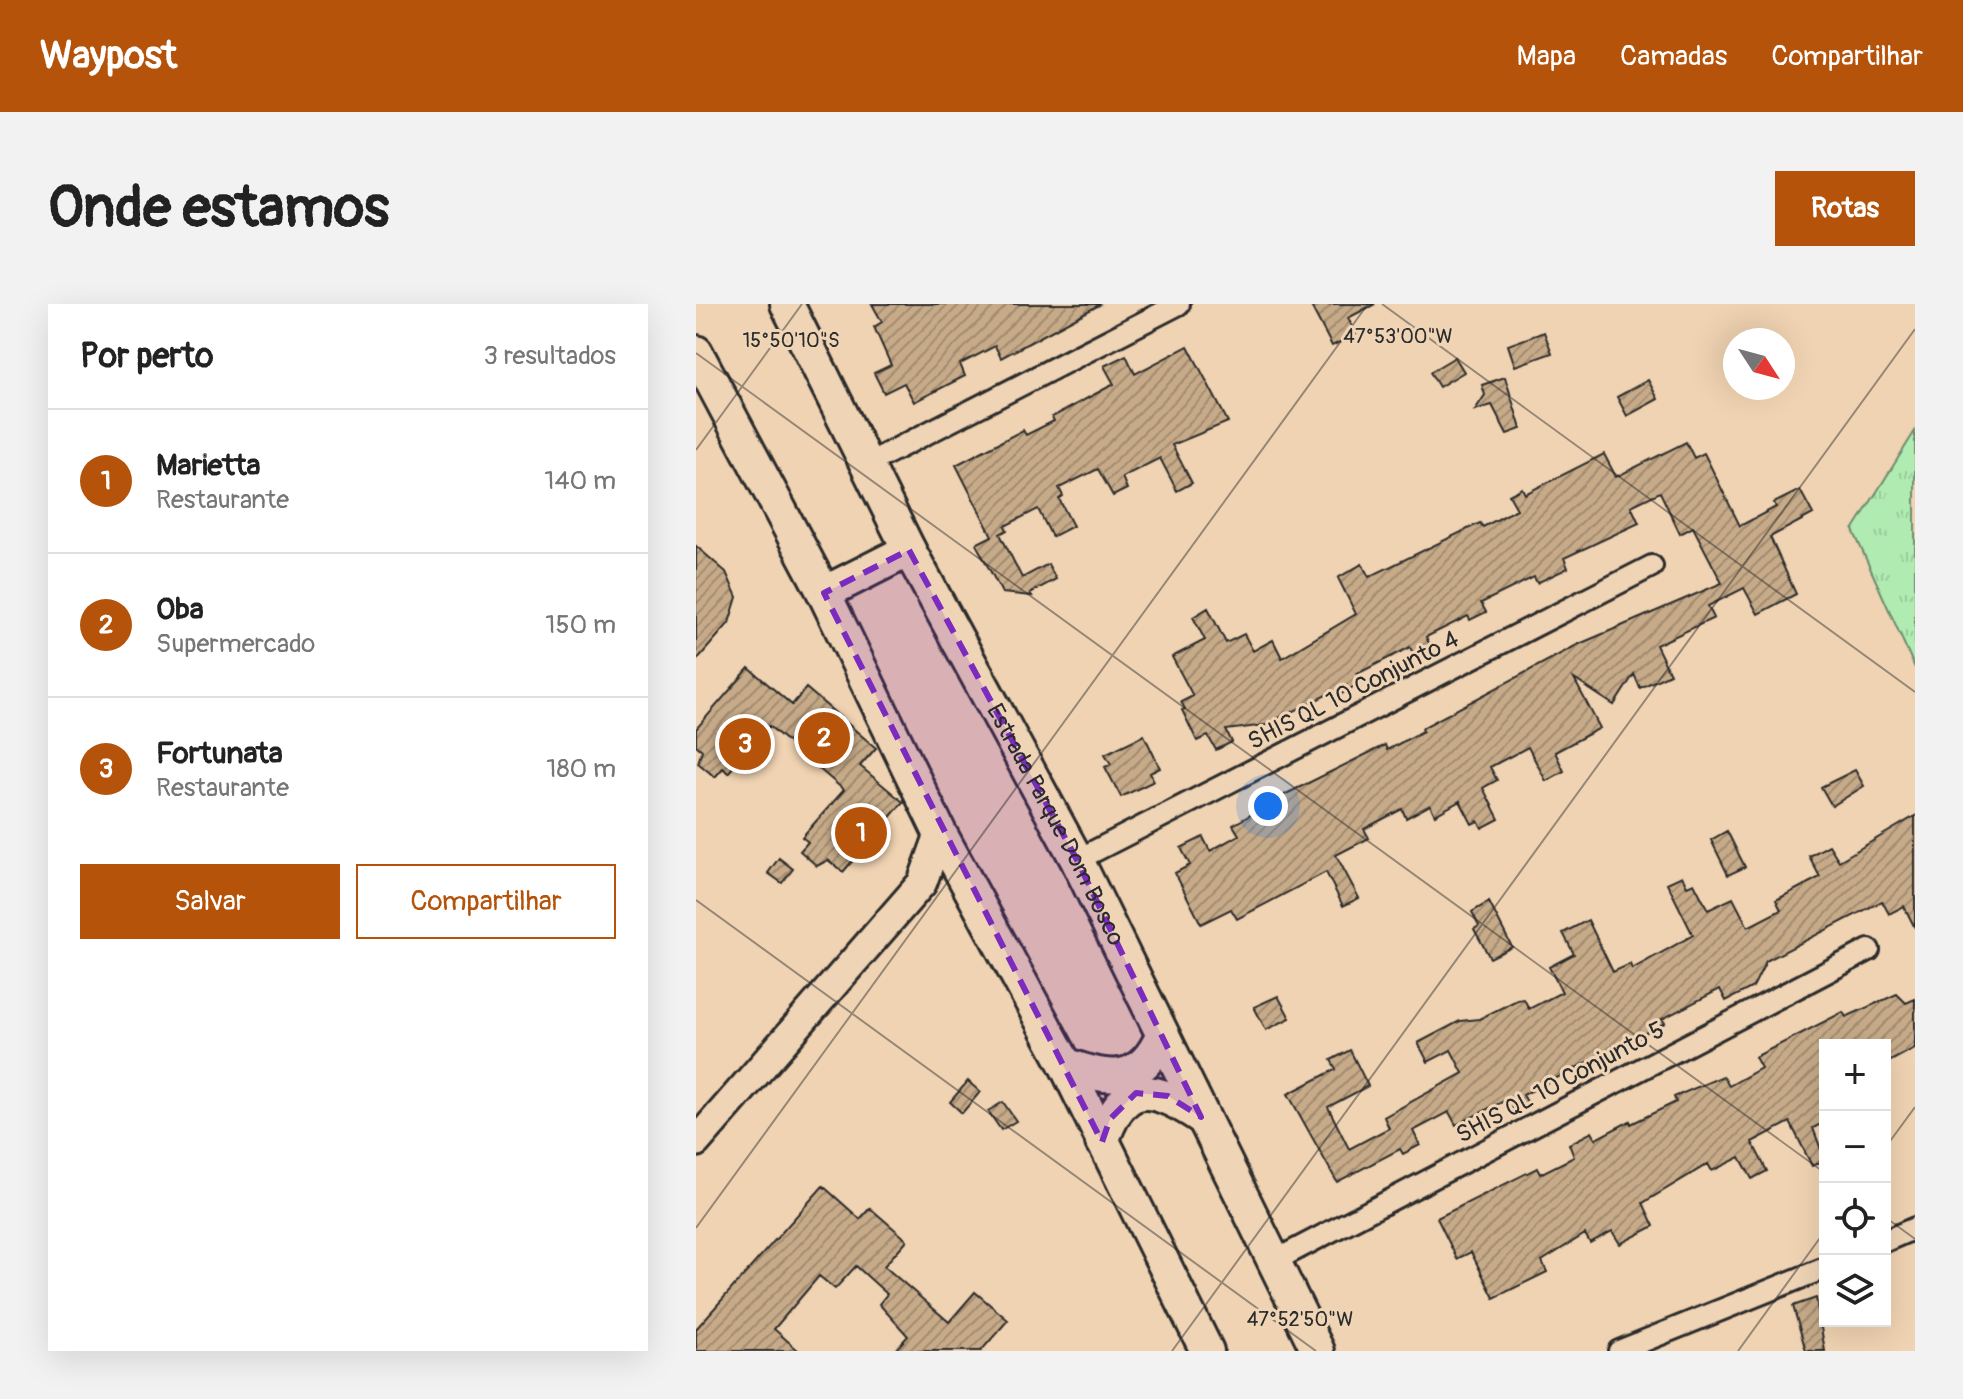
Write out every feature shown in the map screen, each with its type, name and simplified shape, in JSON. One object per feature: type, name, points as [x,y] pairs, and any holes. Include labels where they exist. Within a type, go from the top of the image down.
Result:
[{"type":"main road","name":"Estrada Parque Dom Bosco","points":[[787,304],[869,463],[909,550],[1077,860],[1318,1351]]},
{"type":"main road","points":[[696,352],[824,593],[940,833],[1065,1064],[1207,1351]]},
{"type":"main road","points":[[824,593],[909,550]]},
{"type":"main road","points":[[1065,1064],[1092,1075],[1122,1075],[1147,1062],[1162,1036]]},
{"type":"main road","points":[[1102,1142],[1110,1119],[1123,1102],[1136,1093],[1151,1091],[1168,1096],[1201,1117]]},
{"type":"street","points":[[869,463],[1179,304]]},
{"type":"street","name":"SHIS QL 10 Conjunto 4","points":[[1077,860],[1652,566]]},
{"type":"street","points":[[696,1142],[922,883],[940,833]]},
{"type":"street","points":[[922,883],[938,877],[968,884]]},
{"type":"street","name":"SHIS QL 10 Conjunto 5","points":[[1274,1261],[1869,950]]},
{"type":"street","points":[[1891,1238],[1915,1228]]},
{"type":"street","points":[[1619,1351],[1819,1270]]},
{"type":"highlighted area","points":[[909,550],[1077,860],[1201,1117],[1168,1096],[1136,1093],[1110,1119],[1102,1142],[824,593]]},
{"type":"green space","points":[[1915,431],[1915,668],[1853,530]]},
{"type":"building","points":[[872,304],[1101,304],[1001,358],[995,346],[960,364],[965,376],[914,402],[904,383],[884,393],[874,373],[891,365],[874,327],[882,322]]},
{"type":"building","points":[[1310,304],[1375,304],[1348,318],[1356,334],[1332,346]]},
{"type":"building","points":[[1544,332],[1552,353],[1515,366],[1508,345]]},
{"type":"building","points":[[1188,346],[1228,422],[1172,445],[1192,483],[1177,491],[1160,458],[1122,477],[1127,489],[1113,496],[1098,469],[1059,488],[1063,496],[1059,499],[1073,526],[1052,537],[1038,509],[1005,526],[1007,530],[1000,534],[1022,578],[1048,564],[1056,579],[1030,593],[1032,596],[1002,593],[976,544],[992,536],[956,465],[1023,430],[1026,435],[1054,421],[1052,417],[1114,384],[1104,366],[1126,355],[1135,374]]},
{"type":"building","points":[[1455,357],[1464,372],[1439,387],[1430,372]]},
{"type":"building","points":[[1505,377],[1521,429],[1507,434],[1492,405],[1475,410],[1485,395],[1482,385]]},
{"type":"building","points":[[1648,380],[1658,399],[1627,416],[1617,397]]},
{"type":"building","points":[[1686,442],[1694,458],[1704,453],[1740,526],[1800,490],[1813,514],[1770,537],[1796,594],[1758,614],[1744,588],[1708,606],[1714,618],[1656,645],[1670,674],[1640,688],[1634,674],[1614,705],[1574,679],[1600,728],[1555,752],[1564,771],[1546,781],[1528,747],[1490,767],[1497,780],[1483,788],[1499,819],[1482,828],[1478,821],[1472,824],[1460,801],[1435,815],[1430,805],[1406,818],[1402,809],[1364,829],[1369,838],[1336,855],[1359,898],[1343,906],[1326,872],[1237,919],[1231,909],[1201,924],[1175,873],[1190,865],[1181,848],[1203,837],[1210,851],[1239,835],[1233,825],[1288,793],[1385,745],[1387,750],[1577,645],[1722,583],[1693,527],[1680,534],[1660,492],[1631,506],[1639,523],[1564,558],[1568,568],[1537,583],[1534,577],[1481,603],[1486,612],[1470,620],[1468,616],[1426,637],[1435,655],[1418,663],[1410,647],[1357,674],[1361,682],[1335,698],[1332,692],[1266,725],[1226,730],[1232,742],[1216,750],[1208,736],[1197,741],[1182,710],[1185,709],[1181,702],[1193,696],[1172,657],[1205,640],[1193,617],[1208,608],[1226,643],[1244,634],[1253,651],[1273,640],[1282,658],[1356,614],[1338,578],[1362,564],[1369,577],[1480,523],[1483,527],[1517,509],[1509,495],[1522,488],[1525,494],[1604,454],[1616,477]]},
{"type":"building","points":[[696,546],[726,572],[737,597],[729,623],[696,661]]},
{"type":"building","points":[[749,668],[792,705],[806,688],[876,748],[860,766],[903,802],[843,872],[828,860],[817,866],[800,851],[808,842],[802,837],[844,790],[769,726],[728,773],[723,768],[715,777],[698,763],[702,750],[696,745],[696,729]]},
{"type":"building","points":[[1144,735],[1160,768],[1150,773],[1154,781],[1121,797],[1105,767],[1111,764],[1105,754]]},
{"type":"building","points":[[1855,770],[1864,786],[1832,806],[1821,787]]},
{"type":"building","points":[[1915,816],[1915,928],[1904,906],[1889,914],[1882,901],[1766,961],[1753,987],[1726,1001],[1720,989],[1662,1019],[1665,1023],[1523,1095],[1530,1107],[1516,1114],[1508,1099],[1456,1125],[1449,1112],[1413,1131],[1420,1145],[1403,1154],[1400,1149],[1337,1182],[1288,1094],[1336,1069],[1331,1060],[1350,1050],[1368,1086],[1328,1107],[1349,1149],[1389,1128],[1384,1117],[1463,1073],[1451,1050],[1428,1062],[1418,1043],[1460,1021],[1479,1019],[1517,1000],[1524,999],[1529,1009],[1562,992],[1549,967],[1574,954],[1563,933],[1588,920],[1613,972],[1630,964],[1632,969],[1693,935],[1667,883],[1682,876],[1687,886],[1694,883],[1708,910],[1733,898],[1748,927],[1781,910],[1776,900],[1820,877],[1809,856],[1829,845],[1839,861]]},
{"type":"building","points":[[1727,831],[1745,867],[1728,875],[1711,840]]},
{"type":"building","points":[[779,858],[793,869],[782,883],[768,873]]},
{"type":"building","points":[[1489,902],[1512,947],[1490,958],[1474,929],[1479,926],[1472,912]]},
{"type":"building","points":[[1897,994],[1906,1003],[1915,999],[1915,1048],[1891,1061],[1891,1039],[1819,1039],[1819,1125],[1813,1128],[1819,1144],[1819,1163],[1812,1166],[1790,1122],[1752,1142],[1767,1171],[1752,1179],[1740,1157],[1712,1171],[1708,1164],[1643,1203],[1654,1226],[1620,1244],[1612,1231],[1590,1243],[1585,1234],[1542,1261],[1547,1272],[1494,1298],[1471,1252],[1457,1259],[1437,1218],[1537,1168],[1540,1174],[1574,1157],[1569,1144],[1592,1132],[1596,1139],[1676,1102],[1674,1097],[1723,1076],[1729,1086],[1761,1068],[1755,1057],[1843,1012],[1846,1017]]},
{"type":"building","points":[[1278,996],[1290,1018],[1266,1030],[1254,1007]]},
{"type":"building","points":[[968,1081],[980,1092],[962,1113],[950,1102]]},
{"type":"building","points":[[1003,1102],[1016,1121],[1001,1130],[988,1111]]},
{"type":"building","points":[[823,1186],[860,1219],[870,1208],[907,1240],[884,1266],[949,1322],[975,1292],[1008,1320],[981,1351],[894,1351],[908,1336],[879,1304],[887,1294],[856,1266],[835,1289],[819,1276],[774,1329],[799,1351],[696,1351],[696,1329]]},
{"type":"building","points":[[1816,1298],[1825,1351],[1806,1351],[1793,1306]]},
{"type":"place","name":"Oba","points":[[824,738]]},
{"type":"place","name":"Fortunata","points":[[745,744]]},
{"type":"place","name":"Marietta","points":[[861,833]]}]
